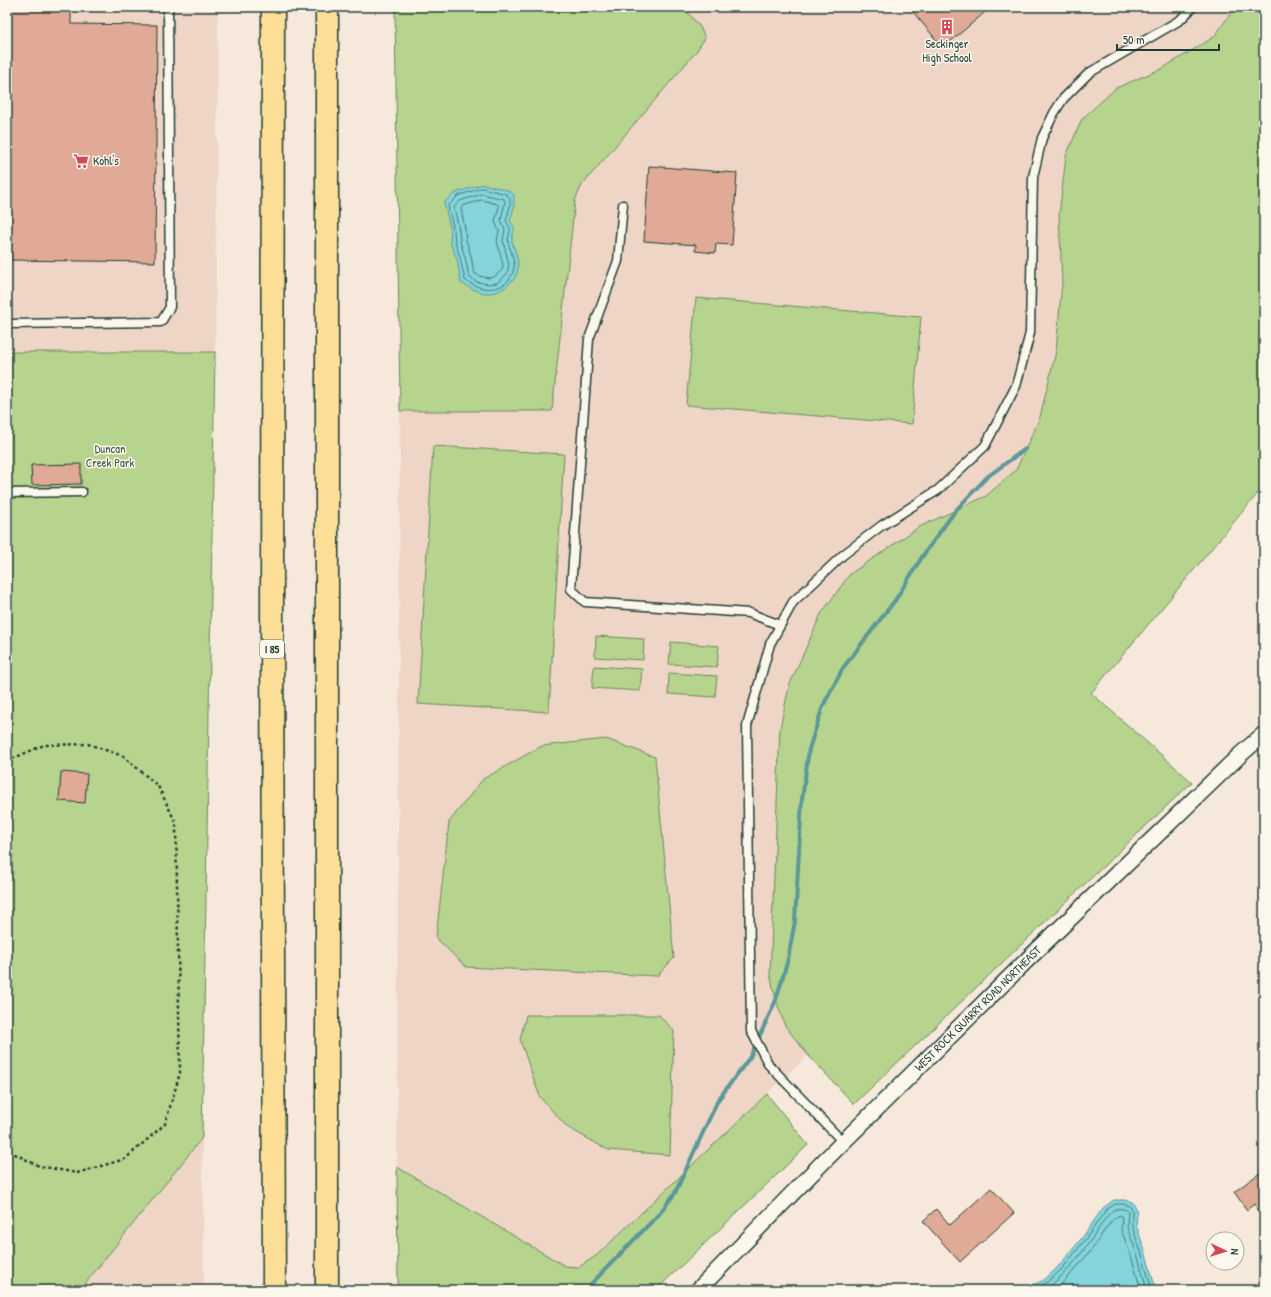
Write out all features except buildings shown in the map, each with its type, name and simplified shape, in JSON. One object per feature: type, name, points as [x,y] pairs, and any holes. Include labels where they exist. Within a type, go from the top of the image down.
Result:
[{"type":"highway","name":"I 85","points":[[272,7],[274,1290]]},
{"type":"highway","points":[[326,7],[327,1290]]},
{"type":"street","name":"WEST ROCK QUARRY ROAD NORTHEAST","points":[[698,1290],[843,1142],[1027,960],[1241,754],[1264,734]]},
{"type":"lane","points":[[7,324],[161,322],[170,306],[168,7]]},
{"type":"lane","points":[[843,1142],[769,1065],[751,1031],[747,726],[770,644],[793,602],[843,555],[881,526],[938,490],[985,446],[1016,386],[1030,332],[1033,177],[1042,138],[1054,113],[1063,99],[1089,73],[1180,20],[1193,7]]},
{"type":"lane","points":[[623,205],[618,261],[589,339],[571,589],[585,602],[749,613],[780,625]]},
{"type":"lane","points":[[7,493],[82,492]]},
{"type":"path","points":[[7,761],[44,744],[88,744],[123,756],[158,786],[176,823],[180,1073],[165,1124],[125,1159],[77,1173],[39,1166],[7,1150]]},
{"type":"shaded area","points":[[7,7],[218,7],[215,352],[7,352]]},
{"type":"shaded area","points":[[683,7],[1235,7],[1214,37],[1163,68],[1116,88],[1082,119],[1066,156],[1059,215],[1062,282],[1056,351],[1040,417],[1016,470],[986,496],[919,527],[821,614],[789,686],[780,728],[785,1026],[808,1055],[597,1255],[579,1267],[566,1267],[397,1167],[400,411],[552,411],[575,200],[582,185],[696,52],[705,38],[700,27]]},
{"type":"shaded area","points":[[202,1138],[204,1290],[80,1290]]},
{"type":"green space","points":[[395,7],[683,7],[700,27],[705,38],[696,52],[582,185],[575,200],[552,411],[400,411]]},
{"type":"green space","points":[[1235,7],[1264,7],[1264,486],[1091,693],[1192,782],[854,1104],[808,1055],[785,1026],[776,1000],[770,974],[780,728],[789,686],[821,614],[850,574],[919,527],[986,496],[1016,470],[1040,417],[1056,351],[1062,282],[1059,215],[1066,156],[1082,119],[1116,88],[1163,68],[1214,37]]},
{"type":"green space","points":[[696,298],[921,317],[912,424],[686,405]]},
{"type":"green space","name":"Duncan Creek Park","points":[[7,352],[215,352],[202,1138],[80,1290],[7,1290]]},
{"type":"green space","points":[[433,446],[564,454],[549,712],[418,704]]},
{"type":"green space","points":[[596,636],[644,639],[643,660],[595,657]]},
{"type":"green space","points":[[671,642],[719,646],[717,667],[669,664]]},
{"type":"green space","points":[[594,666],[642,669],[640,691],[592,688]]},
{"type":"green space","points":[[669,673],[717,676],[715,697],[668,694]]},
{"type":"green space","points":[[606,739],[655,757],[674,958],[657,976],[466,967],[436,938],[449,822],[483,779],[542,746]]},
{"type":"green space","points":[[526,1015],[659,1015],[674,1031],[670,1155],[608,1150],[567,1127],[540,1097],[520,1040]]},
{"type":"green space","points":[[767,1094],[808,1145],[656,1290],[398,1290],[397,1167],[565,1266],[579,1267],[597,1255]]},
{"type":"water","points":[[483,184],[507,190],[514,195],[514,207],[510,221],[514,227],[512,241],[518,265],[517,273],[509,284],[503,289],[491,293],[480,292],[461,283],[457,259],[450,242],[451,231],[444,203],[455,193]]},
{"type":"water","points":[[1114,1200],[1132,1202],[1136,1208],[1136,1225],[1156,1290],[1022,1290],[1044,1280],[1058,1267],[1082,1238],[1103,1208]]},
{"type":"waterway","points":[[588,1290],[593,1282],[659,1214],[675,1193],[718,1100],[750,1057],[776,1000],[788,959],[795,921],[802,799],[809,749],[823,706],[843,668],[896,599],[922,557],[955,511],[987,477],[1025,449]]},
{"type":"place","name":"Seckinger High School","points":[[947,27]]},
{"type":"place","name":"Kohl's","points":[[81,161]]}]
